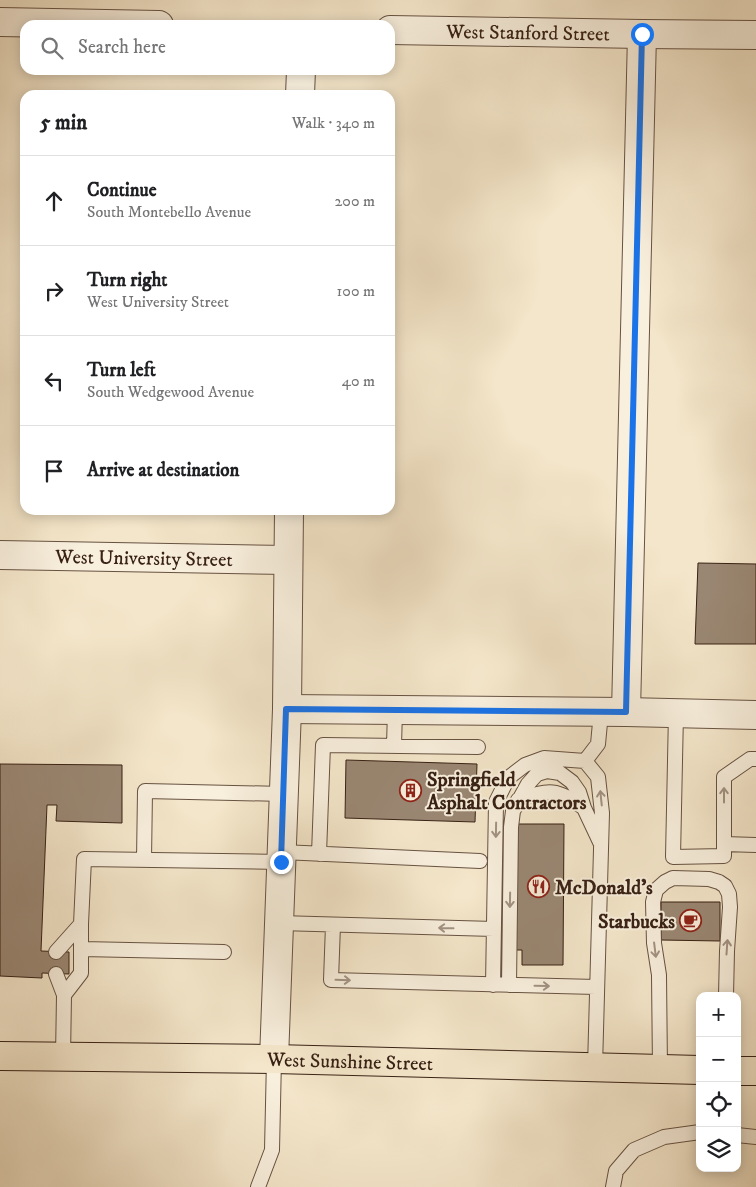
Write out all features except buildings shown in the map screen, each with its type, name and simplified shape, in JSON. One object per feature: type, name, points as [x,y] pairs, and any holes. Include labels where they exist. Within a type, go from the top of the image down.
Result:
[{"type":"main road","name":"West Sunshine Street","points":[[0,1056],[274,1059],[696,1070]]},
{"type":"main road","points":[[741,1071],[756,1071]]},
{"type":"street","points":[[0,22],[20,22]]},
{"type":"street","name":"West Stanford Street","points":[[395,30],[756,34]]},
{"type":"street","points":[[613,712],[642,34]]},
{"type":"street","points":[[300,90],[301,75]]},
{"type":"street","points":[[274,1059],[284,794],[289,515]]},
{"type":"street","name":"West University Street","points":[[0,555],[288,560]]},
{"type":"street","points":[[286,709],[756,715]]},
{"type":"lane","points":[[394,746],[395,710]]},
{"type":"lane","points":[[585,761],[598,744],[613,712]]},
{"type":"lane","points":[[676,713],[673,857],[724,856],[724,777],[750,759],[756,759]]},
{"type":"lane","points":[[319,854],[323,745],[478,748]]},
{"type":"lane","points":[[494,985],[496,802],[508,778],[526,765],[544,758],[585,761],[598,777],[602,813],[595,1067]]},
{"type":"lane","points":[[509,985],[511,827],[513,812],[518,800],[537,774],[547,772],[560,773],[572,782],[579,792],[584,808],[601,845]]},
{"type":"lane","points":[[144,860],[145,791],[284,794]]},
{"type":"lane","points":[[518,800],[550,792],[560,794],[584,808]]},
{"type":"lane","points":[[724,844],[756,845]]},
{"type":"lane","points":[[64,995],[81,973],[84,859],[144,860],[282,857],[319,854],[480,861]]},
{"type":"lane","points":[[694,879],[695,856]]},
{"type":"lane","points":[[660,1069],[659,975],[654,943],[653,902],[656,890],[665,882],[673,878],[709,879],[725,886],[729,894],[730,907],[726,992]]},
{"type":"lane","points":[[279,923],[494,929]]},
{"type":"lane","points":[[56,952],[81,924]]},
{"type":"lane","points":[[332,925],[331,980],[596,987]]},
{"type":"lane","points":[[82,949],[224,952]]},
{"type":"lane","points":[[56,974],[64,995],[63,1057]]},
{"type":"lane","points":[[258,1187],[272,1150],[274,1059]]},
{"type":"lane","points":[[614,1187],[616,1171],[634,1150],[664,1138],[696,1133]]},
{"type":"lane","points":[[741,1135],[756,1137]]},
{"type":"place","name":"Springfield Asphalt Contractors","points":[[411,791]]},
{"type":"place","name":"McDonald's","points":[[539,887]]},
{"type":"place","name":"Starbucks","points":[[691,921]]},
{"type":"route","points":[[281,862],[286,709],[626,712],[642,34]]}]
